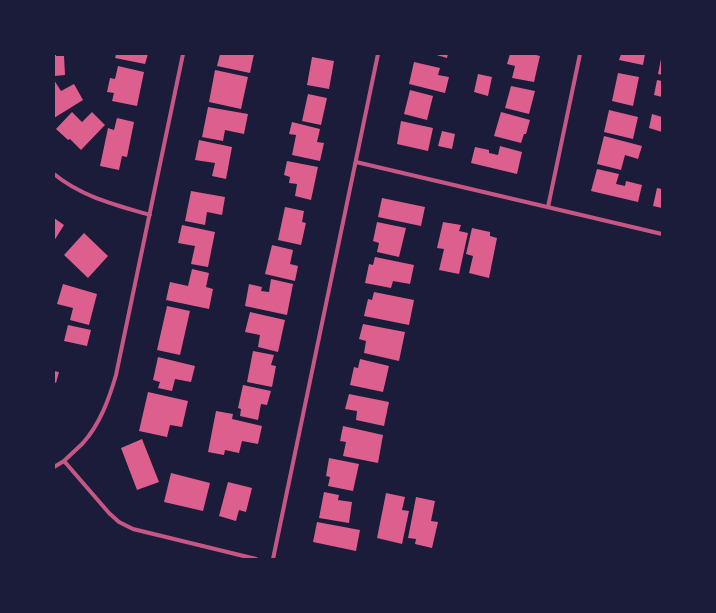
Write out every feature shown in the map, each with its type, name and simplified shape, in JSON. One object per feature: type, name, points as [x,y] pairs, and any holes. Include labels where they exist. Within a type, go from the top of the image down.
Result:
[{"type":"street","points":[[54,467],[64,461],[83,443],[96,424],[108,402],[116,376],[183,54]]},
{"type":"street","points":[[273,559],[378,54]]},
{"type":"street","points":[[548,207],[580,54]]},
{"type":"street","points":[[356,162],[662,234]]},
{"type":"street","points":[[54,174],[79,192],[114,205],[150,215]]},
{"type":"street","points":[[64,461],[109,513],[119,522],[140,531],[256,559]]},
{"type":"building","points":[[54,54],[56,54],[56,56],[64,56],[65,75],[54,76]]},
{"type":"building","points":[[116,54],[148,54],[145,64],[115,58]]},
{"type":"building","points":[[220,54],[254,54],[250,73],[217,66]]},
{"type":"building","points":[[433,54],[448,54],[447,58]]},
{"type":"building","points":[[510,54],[532,54],[540,56],[534,82],[512,78],[515,66],[507,64]]},
{"type":"building","points":[[621,54],[645,54],[643,65],[619,60]]},
{"type":"building","points":[[312,57],[334,61],[329,89],[307,85]]},
{"type":"building","points":[[662,59],[662,75],[658,74]]},
{"type":"building","points":[[414,62],[440,68],[438,75],[449,77],[445,93],[409,84]]},
{"type":"building","points":[[118,66],[144,72],[137,106],[112,101],[114,93],[107,92],[110,78],[115,79]]},
{"type":"building","points":[[215,70],[248,77],[241,109],[209,102]]},
{"type":"building","points":[[618,73],[639,77],[633,106],[612,101]]},
{"type":"building","points":[[478,74],[492,77],[488,96],[474,92]]},
{"type":"building","points":[[54,80],[61,91],[74,84],[83,100],[54,118]]},
{"type":"building","points":[[657,80],[662,81],[662,97],[654,95]]},
{"type":"building","points":[[511,86],[535,91],[529,114],[505,108]]},
{"type":"building","points":[[410,90],[433,96],[427,120],[404,114]]},
{"type":"building","points":[[308,94],[327,98],[321,125],[302,121]]},
{"type":"building","points":[[208,107],[248,114],[244,134],[225,130],[223,141],[202,137]]},
{"type":"building","points":[[609,110],[638,117],[633,139],[604,132]]},
{"type":"building","points":[[72,112],[82,122],[92,112],[105,125],[81,150],[70,139],[68,140],[56,129]]},
{"type":"building","points":[[501,112],[530,120],[526,134],[524,134],[521,143],[494,136]]},
{"type":"building","points":[[652,114],[662,117],[662,132],[649,128]]},
{"type":"building","points":[[117,118],[134,122],[127,157],[122,156],[119,170],[100,166],[108,128],[114,130]]},
{"type":"building","points":[[401,121],[433,128],[428,151],[397,144]]},
{"type":"building","points":[[292,122],[320,129],[317,142],[324,143],[320,161],[292,155],[296,135],[289,134]]},
{"type":"building","points":[[442,131],[455,134],[452,149],[438,146]]},
{"type":"building","points":[[604,136],[642,146],[638,159],[625,155],[621,170],[597,164]]},
{"type":"building","points":[[199,140],[232,147],[226,179],[212,176],[215,163],[195,160]]},
{"type":"building","points":[[500,146],[522,152],[517,174],[471,163],[475,147],[489,150],[489,153],[498,155]]},
{"type":"building","points":[[287,161],[318,167],[311,200],[295,196],[297,184],[289,183],[290,177],[284,175]]},
{"type":"building","points":[[597,169],[619,174],[616,184],[625,186],[626,181],[642,185],[638,202],[591,191]]},
{"type":"building","points":[[657,188],[662,189],[662,208],[653,206]]},
{"type":"building","points":[[191,191],[225,197],[222,215],[207,212],[205,225],[185,221]]},
{"type":"building","points":[[382,198],[425,207],[421,226],[378,217]]},
{"type":"building","points":[[285,207],[304,211],[302,222],[306,223],[301,245],[278,240]]},
{"type":"building","points":[[54,218],[64,225],[54,241]]},
{"type":"building","points":[[377,222],[406,228],[399,257],[377,252],[379,243],[373,241]]},
{"type":"building","points":[[443,222],[461,225],[459,231],[468,233],[459,274],[439,270],[444,249],[437,248]]},
{"type":"building","points":[[182,225],[215,232],[208,267],[191,264],[195,246],[178,243]]},
{"type":"building","points":[[472,228],[490,232],[490,236],[497,238],[489,278],[469,273],[473,256],[466,254]]},
{"type":"building","points":[[84,233],[108,256],[88,278],[64,255]]},
{"type":"building","points":[[272,245],[293,250],[290,264],[298,266],[295,281],[265,274]]},
{"type":"building","points":[[375,257],[414,265],[410,284],[393,281],[391,288],[365,283],[369,264],[373,265]]},
{"type":"building","points":[[192,269],[209,273],[206,287],[213,289],[209,309],[166,300],[170,282],[188,286]]},
{"type":"building","points":[[271,279],[293,284],[287,315],[245,306],[249,284],[262,287],[261,291],[269,292]]},
{"type":"building","points":[[63,284],[97,294],[89,325],[70,320],[73,308],[57,304]]},
{"type":"building","points":[[374,292],[414,300],[409,325],[364,316],[368,299],[372,300]]},
{"type":"building","points":[[167,306],[190,311],[180,355],[157,350]]},
{"type":"building","points":[[250,312],[285,320],[278,352],[258,347],[260,335],[245,332]]},
{"type":"building","points":[[363,324],[405,332],[399,361],[364,353],[366,341],[359,339]]},
{"type":"building","points":[[68,325],[91,330],[87,346],[64,341]]},
{"type":"building","points":[[253,351],[274,355],[271,365],[276,366],[272,387],[247,382]]},
{"type":"building","points":[[158,357],[195,366],[191,382],[175,379],[172,391],[158,388],[160,382],[153,380]]},
{"type":"building","points":[[360,359],[389,366],[383,392],[350,385],[354,367],[358,368]]},
{"type":"building","points":[[54,371],[59,372],[56,383],[54,382]]},
{"type":"building","points":[[243,385],[271,391],[267,405],[261,404],[258,420],[240,416],[241,409],[238,408]]},
{"type":"building","points":[[148,392],[188,401],[182,427],[170,425],[167,437],[139,431]]},
{"type":"building","points":[[349,394],[389,402],[384,426],[356,420],[357,411],[345,409]]},
{"type":"building","points":[[216,411],[233,414],[232,419],[262,426],[258,444],[242,441],[239,453],[225,450],[224,455],[208,452]]},
{"type":"building","points":[[343,426],[383,435],[378,463],[343,456],[346,442],[340,441]]},
{"type":"building","points":[[142,439],[159,482],[137,490],[121,448]]},
{"type":"building","points":[[329,458],[359,464],[353,491],[328,486],[330,477],[326,476]]},
{"type":"building","points":[[171,473],[210,483],[203,511],[164,502]]},
{"type":"building","points":[[228,482],[252,488],[246,512],[239,510],[236,521],[219,516]]},
{"type":"building","points":[[324,492],[339,495],[338,500],[352,502],[349,523],[319,518]]},
{"type":"building","points":[[386,493],[405,497],[402,510],[409,511],[402,544],[377,538]]},
{"type":"building","points":[[416,497],[435,501],[431,521],[438,522],[432,548],[415,544],[416,539],[408,538]]},
{"type":"building","points":[[317,522],[360,530],[356,551],[313,542]]}]
